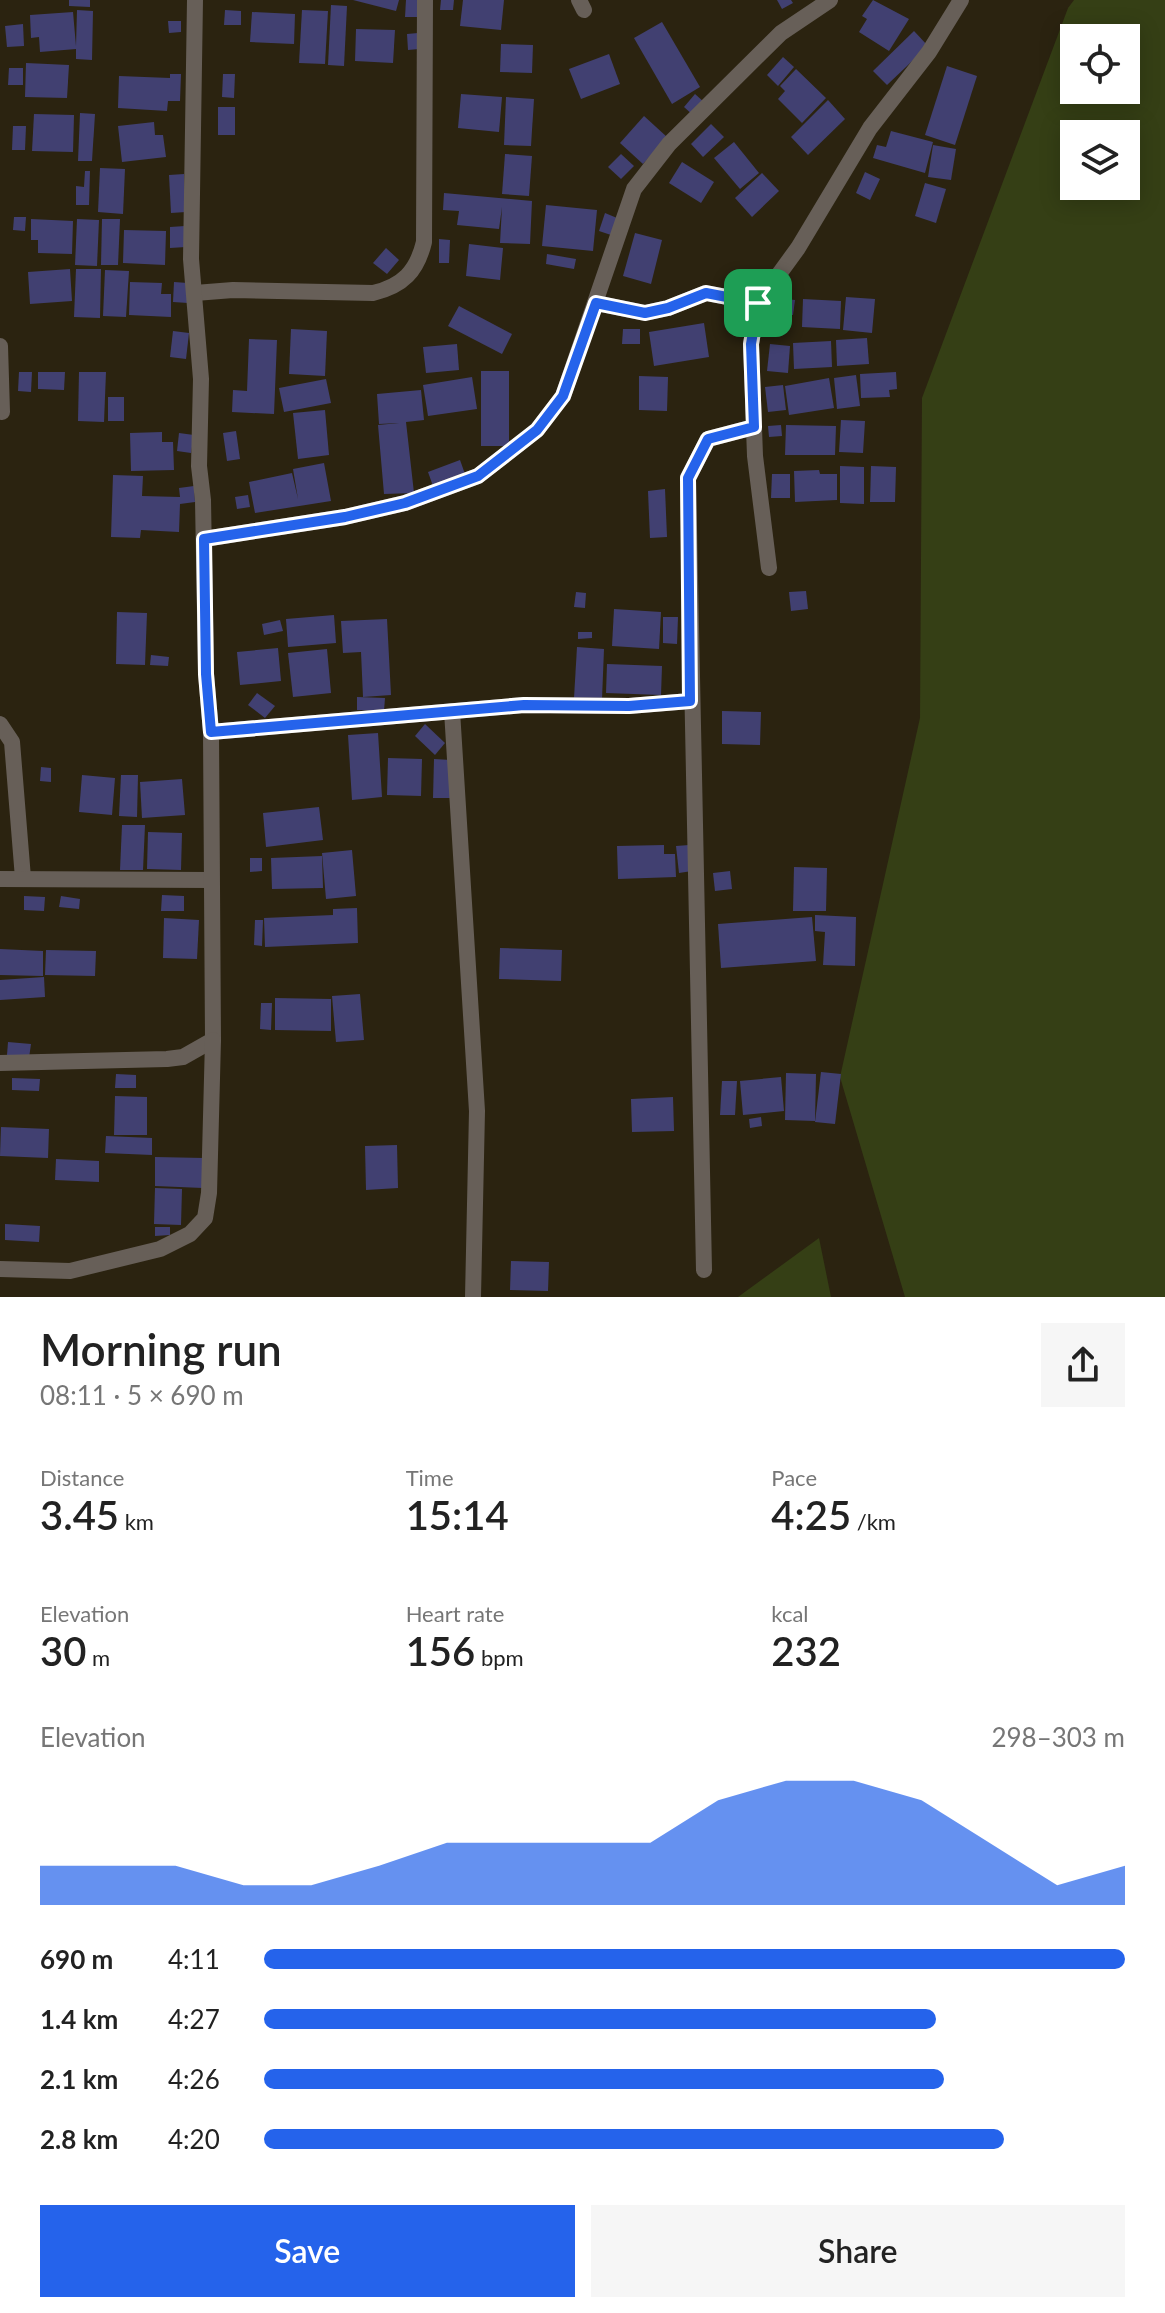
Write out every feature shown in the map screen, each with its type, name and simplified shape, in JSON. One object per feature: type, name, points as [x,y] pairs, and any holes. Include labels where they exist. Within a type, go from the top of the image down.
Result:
[{"type":"street","points":[[0,1269],[70,1271],[160,1249],[190,1234],[205,1218],[209,1193],[213,1040],[211,732],[199,466],[201,379],[191,259],[195,0]]},
{"type":"street","points":[[195,293],[233,290],[373,293],[391,289],[418,264],[424,242],[425,0]]},
{"type":"street","points":[[204,539],[345,517],[405,503],[478,476],[537,430],[563,396],[634,189],[669,144],[781,33],[830,0]]},
{"type":"street","points":[[769,568],[754,427],[751,344],[758,303],[798,248],[870,128],[929,52],[961,0]]},
{"type":"street","points":[[596,303],[645,313],[668,308],[706,293],[758,303]]},
{"type":"street","points":[[0,346],[2,412]]},
{"type":"street","points":[[704,1270],[690,701],[688,478],[708,439],[754,427]]},
{"type":"street","points":[[211,732],[524,705],[629,706],[690,701]]},
{"type":"street","points":[[452,711],[477,1111],[473,1297]]},
{"type":"street","points":[[0,724],[12,742],[23,878]]},
{"type":"street","points":[[0,879],[211,880]]},
{"type":"street","points":[[0,1063],[167,1059],[183,1057],[213,1040]]},
{"type":"green space","points":[[1074,0],[1165,0],[1165,1297],[905,1297],[840,1077],[920,718],[922,398],[1060,29],[1060,104],[1140,104],[1140,24],[1062,24]]},
{"type":"green space","points":[[819,1238],[831,1297],[738,1297]]},
{"type":"building","points":[[69,0],[90,0],[90,7],[69,6]]},
{"type":"building","points":[[353,0],[399,0],[396,11]]},
{"type":"building","points":[[406,0],[419,0],[418,17],[405,17]]},
{"type":"building","points":[[441,0],[454,0],[453,10],[440,10]]},
{"type":"building","points":[[463,0],[504,0],[501,30],[460,26]]},
{"type":"building","points":[[777,0],[791,0],[793,3],[782,9]]},
{"type":"building","points":[[873,0],[909,19],[889,51],[859,32],[867,19],[862,16]]},
{"type":"building","points":[[331,5],[347,6],[344,66],[328,65]]},
{"type":"building","points":[[77,10],[93,11],[92,60],[76,59],[76,49],[40,52],[39,37],[31,38],[30,15],[73,12],[76,46]]},
{"type":"building","points":[[225,10],[241,11],[241,25],[224,25]]},
{"type":"building","points":[[302,10],[328,11],[325,64],[299,63]]},
{"type":"building","points":[[252,12],[295,14],[294,44],[250,42]]},
{"type":"building","points":[[168,21],[181,21],[181,32],[169,33]]},
{"type":"building","points":[[662,22],[700,87],[672,104],[634,38]]},
{"type":"building","points":[[23,24],[24,46],[7,47],[5,26]]},
{"type":"building","points":[[356,29],[395,30],[393,63],[355,61]]},
{"type":"building","points":[[914,31],[928,46],[887,85],[873,71]]},
{"type":"building","points":[[418,33],[419,49],[408,50],[407,34]]},
{"type":"building","points":[[501,44],[533,45],[532,73],[500,72]]},
{"type":"building","points":[[609,54],[620,84],[581,99],[569,69]]},
{"type":"building","points":[[783,57],[794,67],[778,86],[767,75]]},
{"type":"building","points":[[26,63],[69,65],[67,98],[25,97]]},
{"type":"building","points":[[947,66],[977,76],[955,145],[925,135]]},
{"type":"building","points":[[9,68],[23,68],[23,85],[8,85]]},
{"type":"building","points":[[796,69],[826,98],[802,123],[778,99],[785,91],[780,86]]},
{"type":"building","points":[[170,74],[181,74],[180,101],[168,101],[167,111],[118,108],[119,76],[170,78]]},
{"type":"building","points":[[223,74],[235,74],[234,98],[222,97]]},
{"type":"building","points":[[461,94],[502,97],[499,132],[458,128]]},
{"type":"building","points":[[695,94],[705,103],[694,116],[684,107]]},
{"type":"building","points":[[506,97],[534,99],[531,146],[504,145]]},
{"type":"building","points":[[828,100],[845,119],[808,155],[791,137]]},
{"type":"building","points":[[218,107],[235,107],[235,135],[218,135]]},
{"type":"building","points":[[80,113],[95,114],[92,161],[78,161]]},
{"type":"building","points":[[34,114],[74,115],[73,152],[32,151]]},
{"type":"building","points":[[644,116],[667,137],[643,164],[620,143]]},
{"type":"building","points":[[154,122],[155,135],[163,135],[166,157],[122,162],[118,126]]},
{"type":"building","points":[[711,124],[724,137],[703,157],[691,144]]},
{"type":"building","points":[[13,126],[26,126],[25,150],[12,150]]},
{"type":"building","points":[[891,131],[933,142],[925,173],[873,158],[877,145],[886,147]]},
{"type":"building","points":[[734,142],[759,173],[740,189],[714,158]]},
{"type":"building","points":[[933,145],[956,149],[951,180],[928,177]]},
{"type":"building","points":[[505,154],[532,156],[529,196],[502,194]]},
{"type":"building","points":[[621,154],[634,166],[621,179],[608,167]]},
{"type":"building","points":[[682,162],[714,182],[701,203],[669,183]]},
{"type":"building","points":[[100,168],[125,169],[123,214],[98,212]]},
{"type":"building","points":[[85,171],[90,171],[89,205],[76,205],[76,186],[84,187]]},
{"type":"building","points":[[865,172],[880,179],[870,200],[856,193]]},
{"type":"building","points":[[762,173],[779,191],[752,217],[735,198]]},
{"type":"building","points":[[184,174],[186,212],[171,213],[169,175]]},
{"type":"building","points":[[925,183],[946,189],[936,223],[915,216]]},
{"type":"building","points":[[444,193],[532,201],[530,244],[500,243],[502,207],[499,229],[457,225],[459,211],[443,210]]},
{"type":"building","points":[[546,205],[597,210],[593,251],[542,246]]},
{"type":"building","points":[[605,213],[617,218],[611,235],[599,231]]},
{"type":"building","points":[[14,217],[26,217],[25,231],[13,230]]},
{"type":"building","points":[[31,219],[73,221],[72,254],[38,253],[38,240],[31,240]]},
{"type":"building","points":[[77,219],[99,220],[97,266],[75,265]]},
{"type":"building","points":[[102,219],[120,219],[118,265],[101,265]]},
{"type":"building","points":[[185,226],[186,247],[170,248],[170,227]]},
{"type":"building","points":[[124,230],[166,231],[165,265],[123,263]]},
{"type":"building","points":[[635,233],[662,240],[651,284],[623,276]]},
{"type":"building","points":[[439,239],[450,240],[449,263],[439,263]]},
{"type":"building","points":[[469,244],[503,248],[500,280],[466,276]]},
{"type":"building","points":[[386,248],[399,260],[387,274],[373,263]]},
{"type":"building","points":[[547,254],[576,259],[574,269],[546,264]]},
{"type":"building","points":[[70,269],[72,301],[30,304],[28,272]]},
{"type":"building","points":[[76,269],[101,269],[100,318],[74,317]]},
{"type":"building","points":[[105,270],[129,271],[126,317],[103,316]]},
{"type":"building","points":[[130,282],[162,283],[161,294],[171,294],[171,317],[129,315]]},
{"type":"building","points":[[174,282],[188,283],[188,303],[173,302]]},
{"type":"building","points":[[846,297],[875,299],[872,333],[843,330]]},
{"type":"building","points":[[778,298],[795,300],[793,315],[776,314]]},
{"type":"building","points":[[803,299],[841,301],[840,329],[802,327]]},
{"type":"building","points":[[459,306],[512,334],[502,354],[448,326]]},
{"type":"building","points":[[704,323],[709,357],[654,366],[649,332]]},
{"type":"building","points":[[291,329],[327,331],[325,376],[289,374]]},
{"type":"building","points":[[623,329],[640,329],[640,344],[622,344]]},
{"type":"building","points":[[173,331],[189,333],[186,359],[170,357]]},
{"type":"building","points":[[867,338],[869,364],[837,366],[836,340]]},
{"type":"building","points":[[249,339],[277,340],[274,414],[232,412],[233,390],[247,391]]},
{"type":"building","points":[[831,341],[832,367],[794,369],[793,343]]},
{"type":"building","points":[[457,344],[459,370],[426,373],[423,347]]},
{"type":"building","points":[[770,344],[790,346],[788,373],[767,371]]},
{"type":"building","points":[[481,371],[509,371],[509,446],[481,446]]},
{"type":"building","points":[[19,372],[32,372],[31,392],[18,391]]},
{"type":"building","points":[[38,372],[65,372],[64,390],[38,389]]},
{"type":"building","points":[[79,372],[106,372],[104,422],[78,421]]},
{"type":"building","points":[[896,372],[897,389],[889,390],[890,397],[861,398],[860,374]]},
{"type":"building","points":[[856,375],[860,406],[837,409],[834,378]]},
{"type":"building","points":[[639,376],[668,377],[667,411],[639,410]]},
{"type":"building","points":[[472,377],[477,409],[428,416],[423,385]]},
{"type":"building","points":[[829,378],[834,408],[789,415],[785,386]]},
{"type":"building","points":[[326,379],[331,403],[284,412],[279,388]]},
{"type":"building","points":[[783,385],[786,410],[768,412],[765,387]]},
{"type":"building","points":[[421,390],[424,420],[406,422],[414,493],[384,494],[378,425],[399,423],[379,424],[377,394]]},
{"type":"building","points":[[108,397],[124,397],[124,421],[108,421]]},
{"type":"building","points":[[325,410],[329,455],[298,459],[293,413]]},
{"type":"building","points":[[841,420],[865,421],[863,453],[839,452]]},
{"type":"building","points":[[781,425],[782,436],[769,437],[768,426]]},
{"type":"building","points":[[786,425],[836,426],[835,455],[785,455]]},
{"type":"building","points":[[236,431],[240,459],[227,461],[223,433]]},
{"type":"building","points":[[162,432],[162,442],[173,442],[174,470],[131,471],[130,433]]},
{"type":"building","points":[[179,433],[194,435],[191,453],[177,451]]},
{"type":"building","points":[[460,460],[465,474],[433,486],[428,472]]},
{"type":"building","points":[[324,463],[331,501],[255,513],[249,482],[292,473],[298,499],[293,469]]},
{"type":"building","points":[[840,466],[864,467],[864,504],[840,503]]},
{"type":"building","points":[[871,466],[896,467],[895,502],[870,502]]},
{"type":"building","points":[[819,470],[820,474],[837,474],[837,500],[795,502],[794,471]]},
{"type":"building","points":[[772,474],[790,474],[790,498],[771,498]]},
{"type":"building","points":[[113,475],[143,476],[142,496],[180,497],[179,488],[194,486],[195,502],[180,504],[179,532],[141,530],[140,538],[111,537]]},
{"type":"building","points":[[665,489],[667,537],[650,538],[648,491]]},
{"type":"building","points":[[248,495],[250,507],[237,509],[235,497]]},
{"type":"building","points":[[806,591],[808,609],[791,611],[789,592]]},
{"type":"building","points":[[576,592],[586,593],[585,608],[574,607]]},
{"type":"building","points":[[614,609],[661,612],[659,649],[612,646]]},
{"type":"building","points":[[117,612],[147,613],[145,665],[116,664]]},
{"type":"building","points":[[334,615],[336,643],[288,647],[286,619]]},
{"type":"building","points":[[663,617],[678,617],[677,644],[663,643]]},
{"type":"building","points":[[387,619],[391,695],[363,697],[361,652],[343,653],[341,621]]},
{"type":"building","points":[[280,620],[283,631],[264,635],[262,624]]},
{"type":"building","points":[[578,632],[592,632],[592,638],[578,639]]},
{"type":"building","points":[[577,647],[604,649],[602,699],[574,698]]},
{"type":"building","points":[[278,648],[281,681],[240,685],[237,652]]},
{"type":"building","points":[[327,649],[331,693],[293,697],[288,653]]},
{"type":"building","points":[[151,655],[169,657],[168,666],[150,665]]},
{"type":"building","points":[[607,664],[662,666],[661,695],[606,693]]},
{"type":"building","points":[[257,693],[275,706],[265,718],[248,705]]},
{"type":"building","points":[[357,697],[385,698],[384,711],[357,710]]},
{"type":"building","points":[[722,711],[761,712],[760,745],[722,744]]},
{"type":"building","points":[[425,724],[445,743],[435,755],[415,736]]},
{"type":"building","points":[[378,733],[382,797],[352,800],[348,735]]},
{"type":"building","points":[[388,758],[422,759],[421,796],[387,795]]},
{"type":"building","points":[[434,759],[451,760],[450,798],[433,798]]},
{"type":"building","points":[[41,767],[51,768],[51,782],[40,781]]},
{"type":"building","points":[[82,775],[115,778],[112,815],[79,812]]},
{"type":"building","points":[[121,775],[138,775],[137,817],[119,816]]},
{"type":"building","points":[[182,779],[185,815],[142,818],[140,782]]},
{"type":"building","points":[[319,807],[323,840],[266,847],[263,813]]},
{"type":"building","points":[[122,825],[145,825],[143,870],[120,870]]},
{"type":"building","points":[[148,832],[182,833],[181,870],[147,869]]},
{"type":"building","points":[[664,845],[664,854],[675,854],[676,877],[618,879],[617,846]]},
{"type":"building","points":[[689,845],[692,871],[679,873],[676,846]]},
{"type":"building","points":[[352,850],[356,896],[326,899],[322,853]]},
{"type":"building","points":[[322,856],[323,888],[272,889],[271,858]]},
{"type":"building","points":[[250,858],[262,858],[262,871],[250,872]]},
{"type":"building","points":[[794,867],[827,868],[826,911],[793,911]]},
{"type":"building","points":[[730,871],[732,889],[715,891],[713,873]]},
{"type":"building","points":[[162,895],[184,896],[184,911],[161,911]]},
{"type":"building","points":[[24,896],[45,897],[44,911],[24,910]]},
{"type":"building","points":[[61,896],[80,899],[79,909],[59,907]]},
{"type":"building","points":[[357,908],[358,943],[265,947],[264,918],[333,915],[333,909]]},
{"type":"building","points":[[815,915],[856,917],[855,966],[823,965],[825,932],[815,931]]},
{"type":"building","points":[[812,917],[816,961],[721,968],[718,924]]},
{"type":"building","points":[[164,918],[199,920],[197,959],[163,958]]},
{"type":"building","points":[[255,920],[263,920],[262,946],[254,945]]},
{"type":"building","points":[[500,948],[562,950],[561,981],[499,979]]},
{"type":"building","points":[[0,949],[43,951],[43,976],[0,975]]},
{"type":"building","points":[[46,950],[96,951],[95,976],[45,975]]},
{"type":"building","points":[[44,977],[45,997],[0,1000],[0,980]]},
{"type":"building","points":[[360,994],[364,1040],[336,1042],[332,996]]},
{"type":"building","points":[[275,998],[331,999],[331,1031],[275,1030]]},
{"type":"building","points":[[261,1003],[272,1003],[271,1030],[260,1029]]},
{"type":"building","points":[[8,1042],[31,1044],[29,1058],[7,1055]]},
{"type":"building","points":[[821,1072],[841,1074],[835,1124],[815,1122]]},
{"type":"building","points":[[786,1073],[816,1074],[815,1121],[785,1120]]},
{"type":"building","points":[[116,1074],[136,1075],[136,1088],[115,1088]]},
{"type":"building","points":[[781,1077],[784,1111],[743,1115],[740,1081]]},
{"type":"building","points":[[12,1078],[40,1079],[39,1091],[12,1090]]},
{"type":"building","points":[[722,1081],[737,1081],[735,1115],[720,1115]]},
{"type":"building","points":[[115,1096],[147,1097],[147,1135],[114,1135]]},
{"type":"building","points":[[673,1097],[674,1131],[632,1132],[631,1099]]},
{"type":"building","points":[[761,1117],[762,1126],[750,1128],[749,1119]]},
{"type":"building","points":[[1,1127],[49,1129],[48,1158],[0,1156]]},
{"type":"building","points":[[106,1136],[152,1138],[152,1155],[105,1153]]},
{"type":"building","points":[[397,1145],[398,1188],[366,1190],[365,1146]]},
{"type":"building","points":[[155,1157],[204,1158],[203,1188],[155,1186]]},
{"type":"building","points":[[56,1159],[99,1161],[99,1182],[55,1180]]},
{"type":"building","points":[[155,1188],[182,1189],[181,1225],[154,1224]]},
{"type":"building","points":[[5,1224],[40,1226],[39,1242],[5,1240]]},
{"type":"building","points":[[155,1227],[170,1227],[170,1235],[155,1236]]},
{"type":"building","points":[[511,1261],[549,1262],[548,1291],[510,1290]]},
{"type":"route","points":[[706,293],[758,303],[751,344],[754,427],[708,439],[698,453],[688,478],[690,701],[629,706],[524,705],[211,732],[206,674],[204,539],[345,517],[405,503],[478,476],[537,430],[563,396],[596,303],[645,313],[668,308],[706,293]]}]
